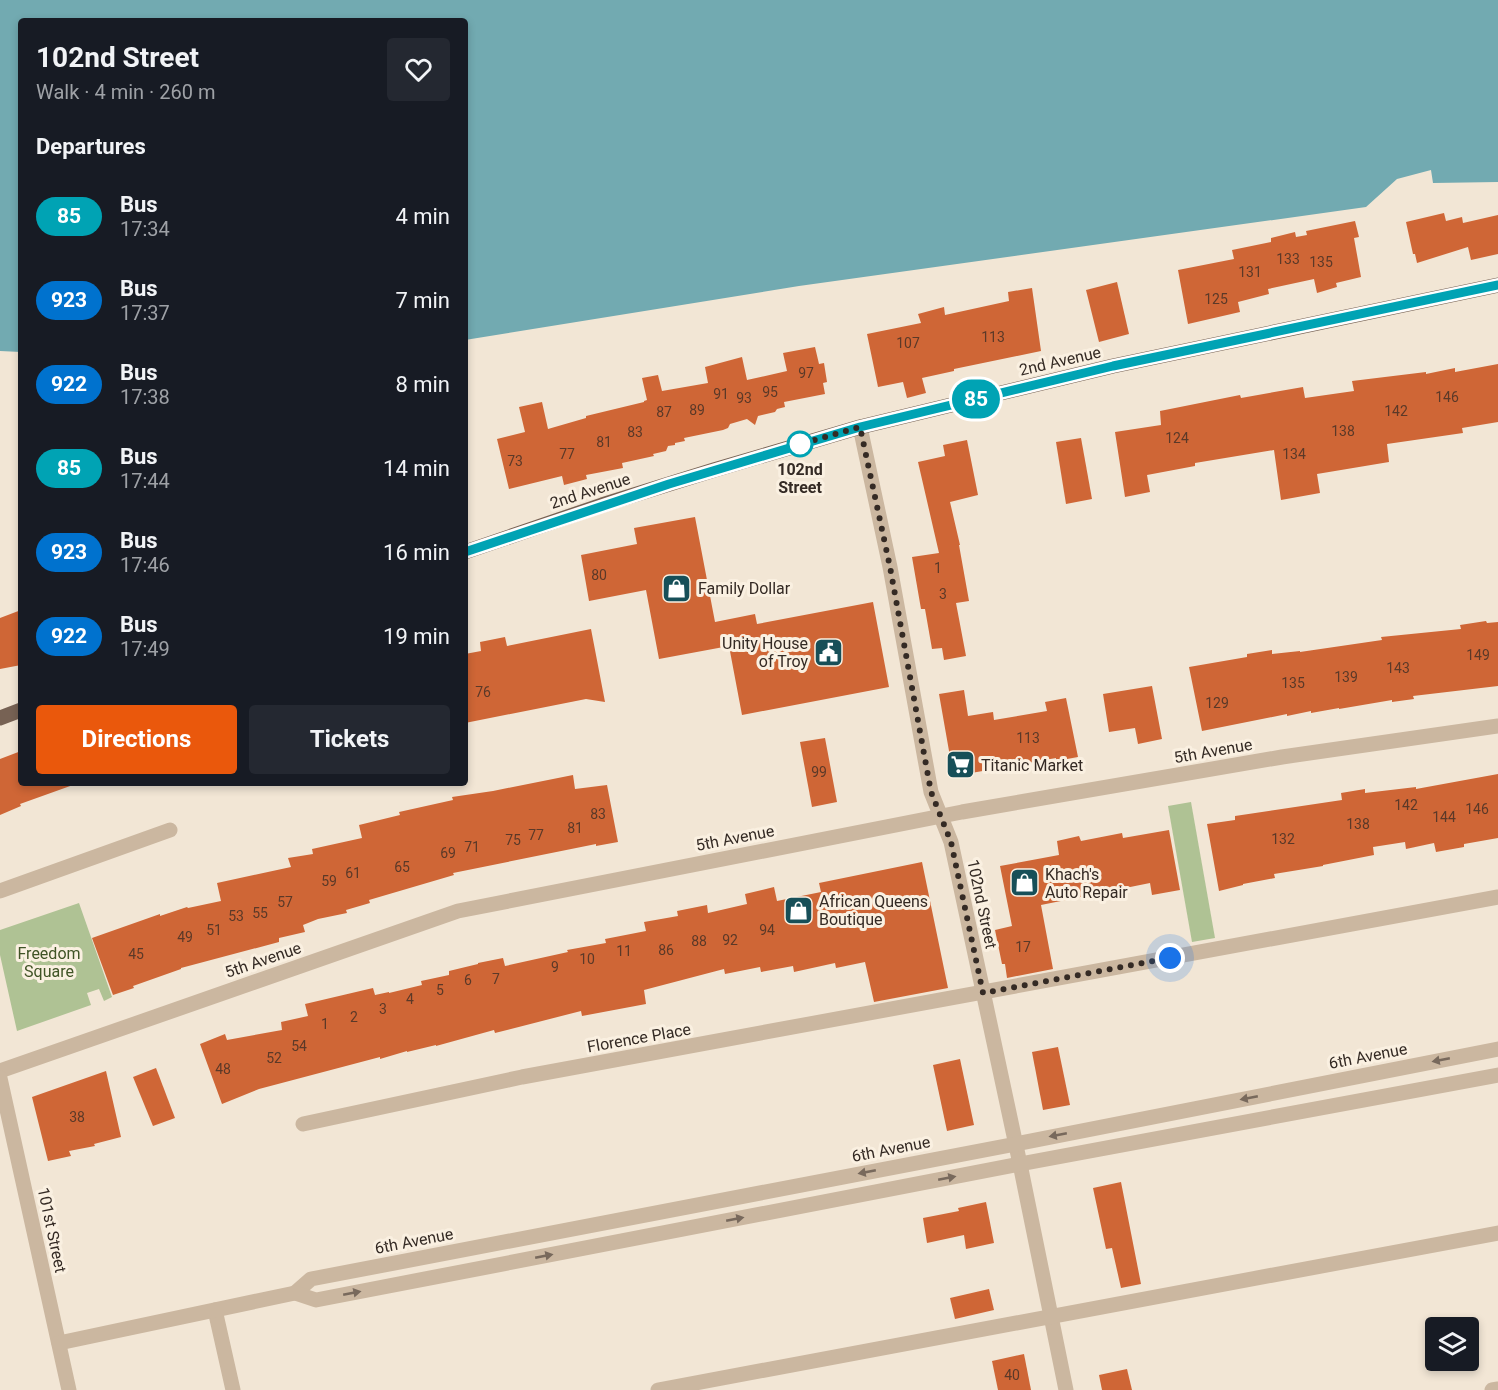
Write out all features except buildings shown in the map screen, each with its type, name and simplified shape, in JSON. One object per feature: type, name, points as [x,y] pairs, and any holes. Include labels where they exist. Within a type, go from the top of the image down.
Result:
[{"type":"main road","name":"2nd Avenue","points":[[468,551],[702,473],[860,427],[1113,366],[1498,285]]},
{"type":"main road","points":[[0,718],[18,711]]},
{"type":"street","name":"102nd Street","points":[[860,427],[890,567],[931,792],[951,842],[1066,1390]]},
{"type":"street","name":"5th Avenue","points":[[0,1071],[458,911],[941,816],[1282,758],[1498,726]]},
{"type":"street","points":[[0,891],[170,830]]},
{"type":"street","name":"Florence Place","points":[[303,1124],[522,1077],[1498,897]]},
{"type":"street","name":"6th Avenue","points":[[59,1343],[295,1293],[311,1279],[1498,1049]]},
{"type":"street","name":"6th Avenue","points":[[295,1293],[316,1300],[1020,1164],[1498,1075]]},
{"type":"street","name":"101st Street","points":[[0,1078],[69,1390]]},
{"type":"street","points":[[1345,1079],[1350,1102]]},
{"type":"street","points":[[658,1390],[1498,1233]]},
{"type":"street","points":[[215,1310],[233,1390]]},
{"type":"street","points":[[1492,1390],[1498,1389]]},
{"type":"green space","points":[[1191,802],[1215,938],[1192,942],[1168,806]]},
{"type":"green space","name":"Freedom Square","points":[[79,903],[112,997],[104,1001],[99,989],[87,993],[91,1005],[17,1031],[0,955],[0,930]]},
{"type":"water","points":[[0,0],[1498,0],[1498,182],[1433,183],[1431,170],[1397,179],[1366,207],[799,286],[468,340],[468,18],[18,18],[18,352],[0,351]]},
{"type":"bus line","name":"85","points":[[468,551],[602,505],[860,427],[1113,366],[1498,285]]},
{"type":"place","name":"102nd Street","points":[[800,444]]},
{"type":"place","name":"Family Dollar","points":[[677,588]]},
{"type":"place","name":"Unity House of Troy","points":[[829,652]]},
{"type":"place","name":"Titanic Market","points":[[960,765]]},
{"type":"place","name":"Khach's Auto Repair","points":[[1024,883]]},
{"type":"place","name":"African Queens Boutique","points":[[798,910]]},
{"type":"route","points":[[800,444],[797,445],[860,427],[890,567],[931,792],[951,842],[983,993],[1170,958]]}]
